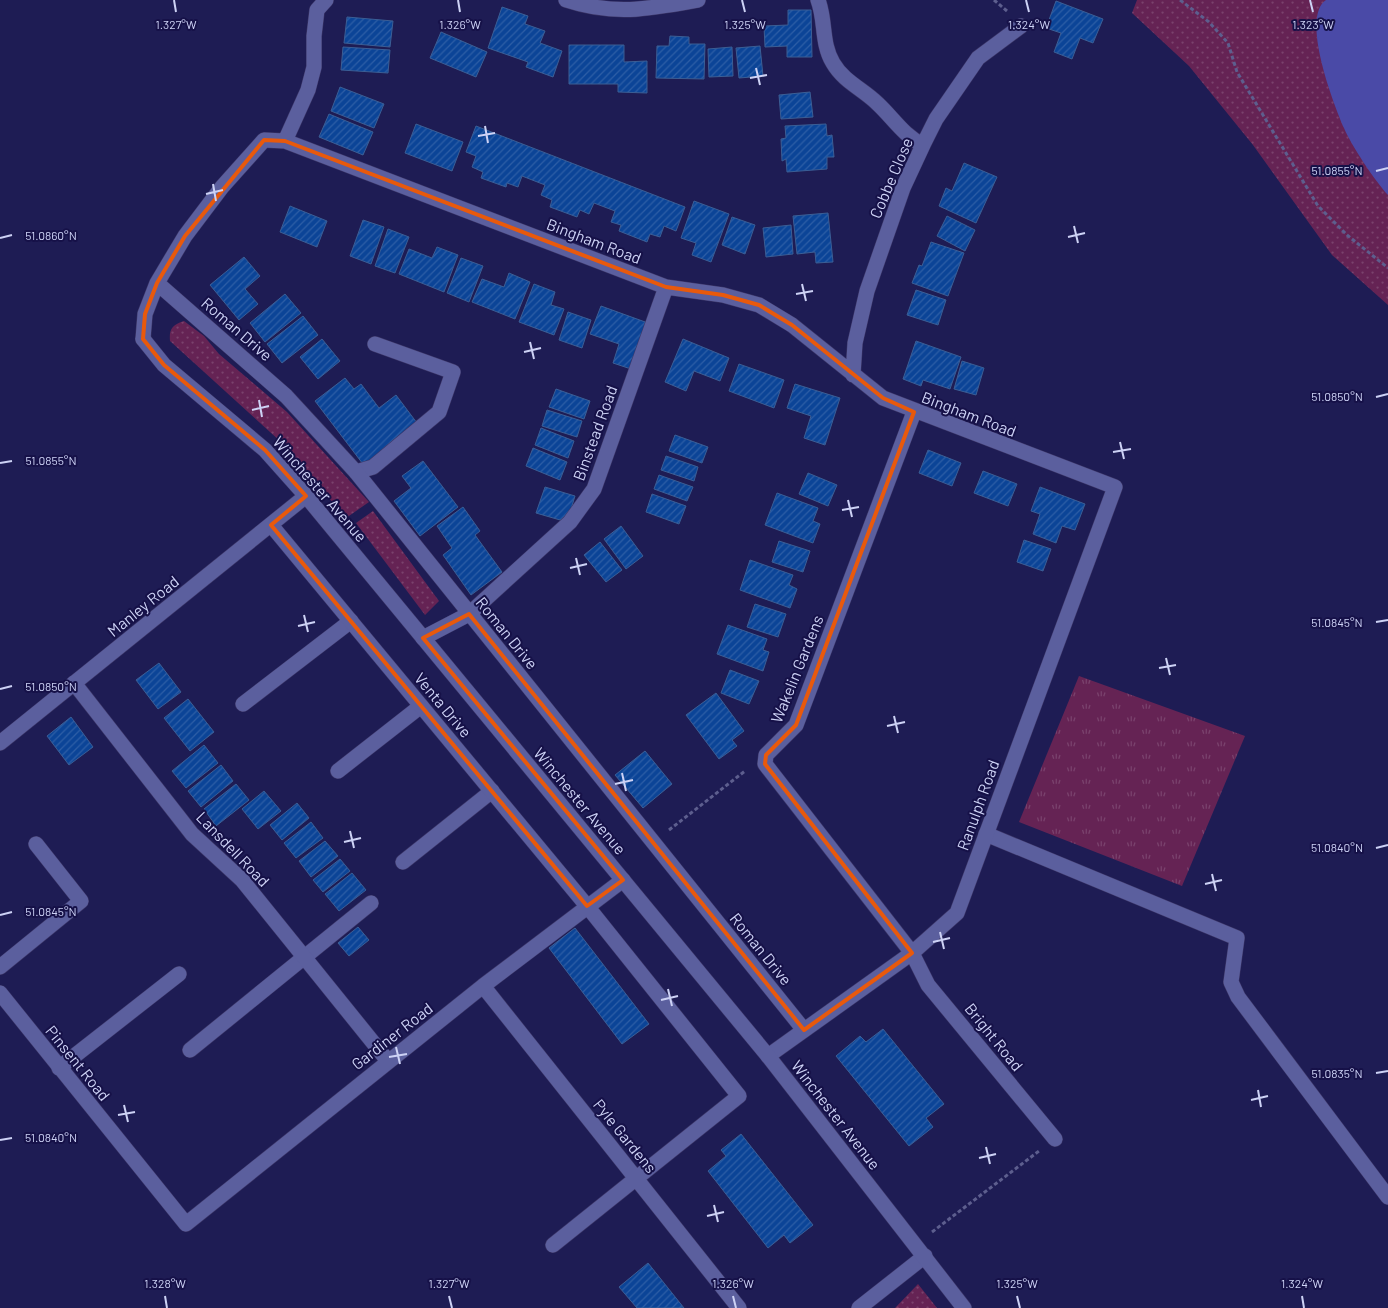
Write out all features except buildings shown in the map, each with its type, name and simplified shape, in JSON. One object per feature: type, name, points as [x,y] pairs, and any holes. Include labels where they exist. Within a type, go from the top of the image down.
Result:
[{"type":"street","points":[[285,141],[308,90],[314,67],[314,36],[317,10],[326,0]]},
{"type":"street","points":[[566,0],[589,8],[620,11],[698,0]]},
{"type":"street","points":[[818,0],[823,13],[824,42],[833,63],[847,81],[877,102],[912,140],[923,145]]},
{"type":"street","name":"Cobbe Close","points":[[853,375],[855,343],[867,291],[903,188],[923,145],[936,119],[978,58],[1021,26]]},
{"type":"street","name":"Bingham Road","points":[[143,339],[145,314],[157,283],[190,229],[222,187],[264,140],[285,141],[666,287],[723,295],[759,305],[792,325],[883,398],[914,412],[1115,487]]},
{"type":"street","name":"Roman Drive","points":[[157,283],[286,396],[356,472],[804,1030]]},
{"type":"street","name":"Binstead Road","points":[[423,638],[469,614],[570,522],[594,489],[666,287]]},
{"type":"street","name":"Winchester Avenue","points":[[143,339],[164,365],[265,450],[306,496],[768,1056],[964,1308]]},
{"type":"street","points":[[356,472],[373,467],[439,412],[454,372],[375,344]]},
{"type":"street","name":"Wakelin Gardens","points":[[912,953],[765,764],[766,755],[796,725],[914,412]]},
{"type":"street","name":"Ranulph Road","points":[[768,1056],[912,953],[957,914],[1115,487]]},
{"type":"street","name":"Manley Road","points":[[0,742],[306,496]]},
{"type":"street","name":"Venta Drive","points":[[271,525],[587,906],[739,1096],[638,1178]]},
{"type":"street","points":[[243,704],[351,621]]},
{"type":"street","name":"Lansdell Road","points":[[74,683],[192,834],[242,880],[388,1062]]},
{"type":"street","points":[[338,771],[421,706]]},
{"type":"street","points":[[403,862],[492,791]]},
{"type":"street","points":[[986,834],[1237,938],[1231,982],[1238,997],[1388,1197]]},
{"type":"street","points":[[0,967],[81,901],[36,844]]},
{"type":"street","name":"Gardiner Road","points":[[186,1224],[483,986],[623,880]]},
{"type":"street","points":[[190,1050],[371,902]]},
{"type":"street","name":"Bright Road","points":[[912,953],[928,985],[1055,1139]]},
{"type":"street","points":[[58,1068],[179,974]]},
{"type":"street","name":"Pyle Gardens","points":[[483,986],[638,1178],[739,1308]]},
{"type":"street","name":"Pinsent Road","points":[[0,993],[58,1068],[186,1224]]},
{"type":"street","points":[[553,1245],[638,1178]]},
{"type":"street","points":[[859,1308],[920,1251]]},
{"type":"path","points":[[1180,0],[1209,22],[1228,43],[1237,72],[1318,206],[1347,235],[1388,268]]},
{"type":"path","points":[[653,842],[749,768]]},
{"type":"path","points":[[920,1251],[1055,1139]]},
{"type":"highlighted area","points":[[264,140],[285,141],[666,287],[723,295],[759,305],[792,325],[883,398],[914,412],[796,725],[766,755],[765,764],[912,953],[804,1030],[469,614],[423,638],[623,880],[587,906],[271,525],[306,496],[265,450],[164,365],[143,339],[145,314],[157,283],[185,236]]},
{"type":"green space","points":[[1137,0],[1388,0],[1388,305],[1332,255],[1253,145],[1189,66],[1132,13]]},
{"type":"green space","points":[[184,321],[204,336],[219,354],[287,412],[369,502],[346,518],[281,442],[170,341],[172,328]]},
{"type":"green space","points":[[373,511],[439,601],[425,615],[356,523]]},
{"type":"green space","points":[[1079,676],[1245,736],[1182,886],[1019,822]]},
{"type":"green space","points":[[918,1284],[937,1308],[895,1308]]},
{"type":"shaded area","points":[[1326,0],[1388,0],[1388,195],[1364,163],[1347,135],[1327,82],[1316,24],[1319,9]]}]
